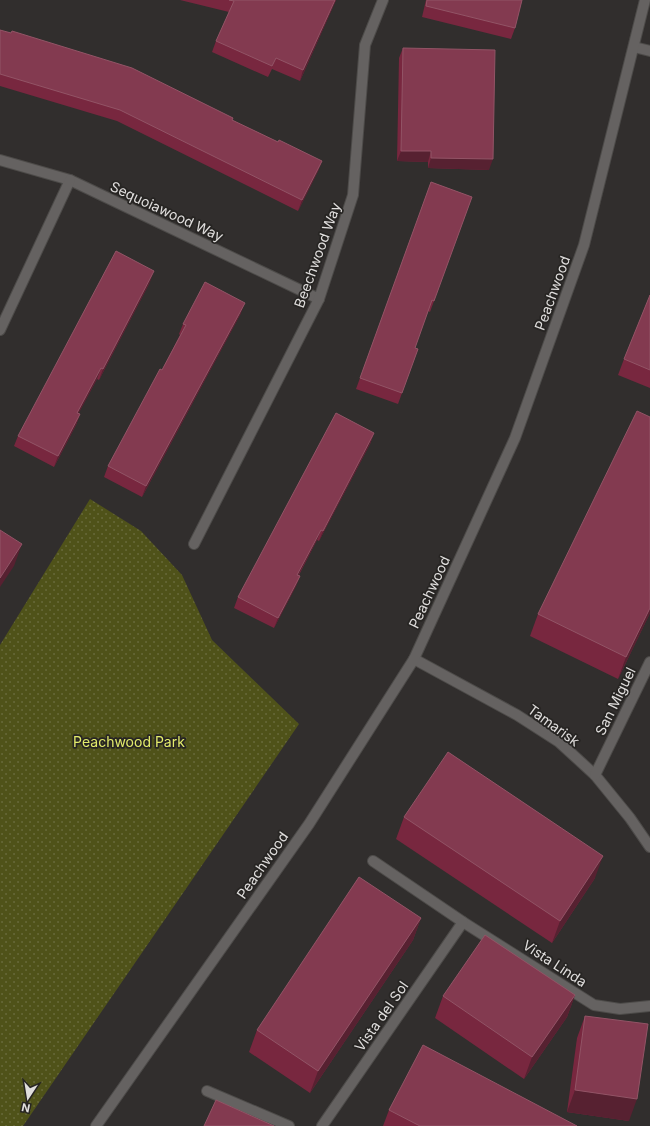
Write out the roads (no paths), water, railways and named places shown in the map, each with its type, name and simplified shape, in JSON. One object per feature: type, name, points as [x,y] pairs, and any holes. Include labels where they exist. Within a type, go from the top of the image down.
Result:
[{"type":"street","name":"Beechwood Way","points":[[194,544],[319,299],[353,195],[365,46],[383,0]]},
{"type":"street","name":"Peachwood","points":[[96,1126],[309,824],[414,659],[516,438],[584,245],[646,0]]},
{"type":"street","points":[[634,47],[650,51]]},
{"type":"street","name":"Sequoiawood Way","points":[[0,160],[70,180],[319,299]]},
{"type":"street","points":[[0,330],[70,180]]},
{"type":"street","name":"Tamarisk","points":[[414,659],[518,715],[559,742],[595,775],[630,818],[650,847]]},
{"type":"street","name":"San Miguel","points":[[595,775],[650,662]]},
{"type":"street","name":"Vista Linda","points":[[373,861],[463,922],[594,1005],[620,1009],[650,1006]]},
{"type":"street","name":"Vista del Sol","points":[[322,1126],[463,922]]},
{"type":"street","points":[[207,1091],[289,1126]]},
{"type":"park label","name":"Peachwood Park","points":[[129,741]]}]
